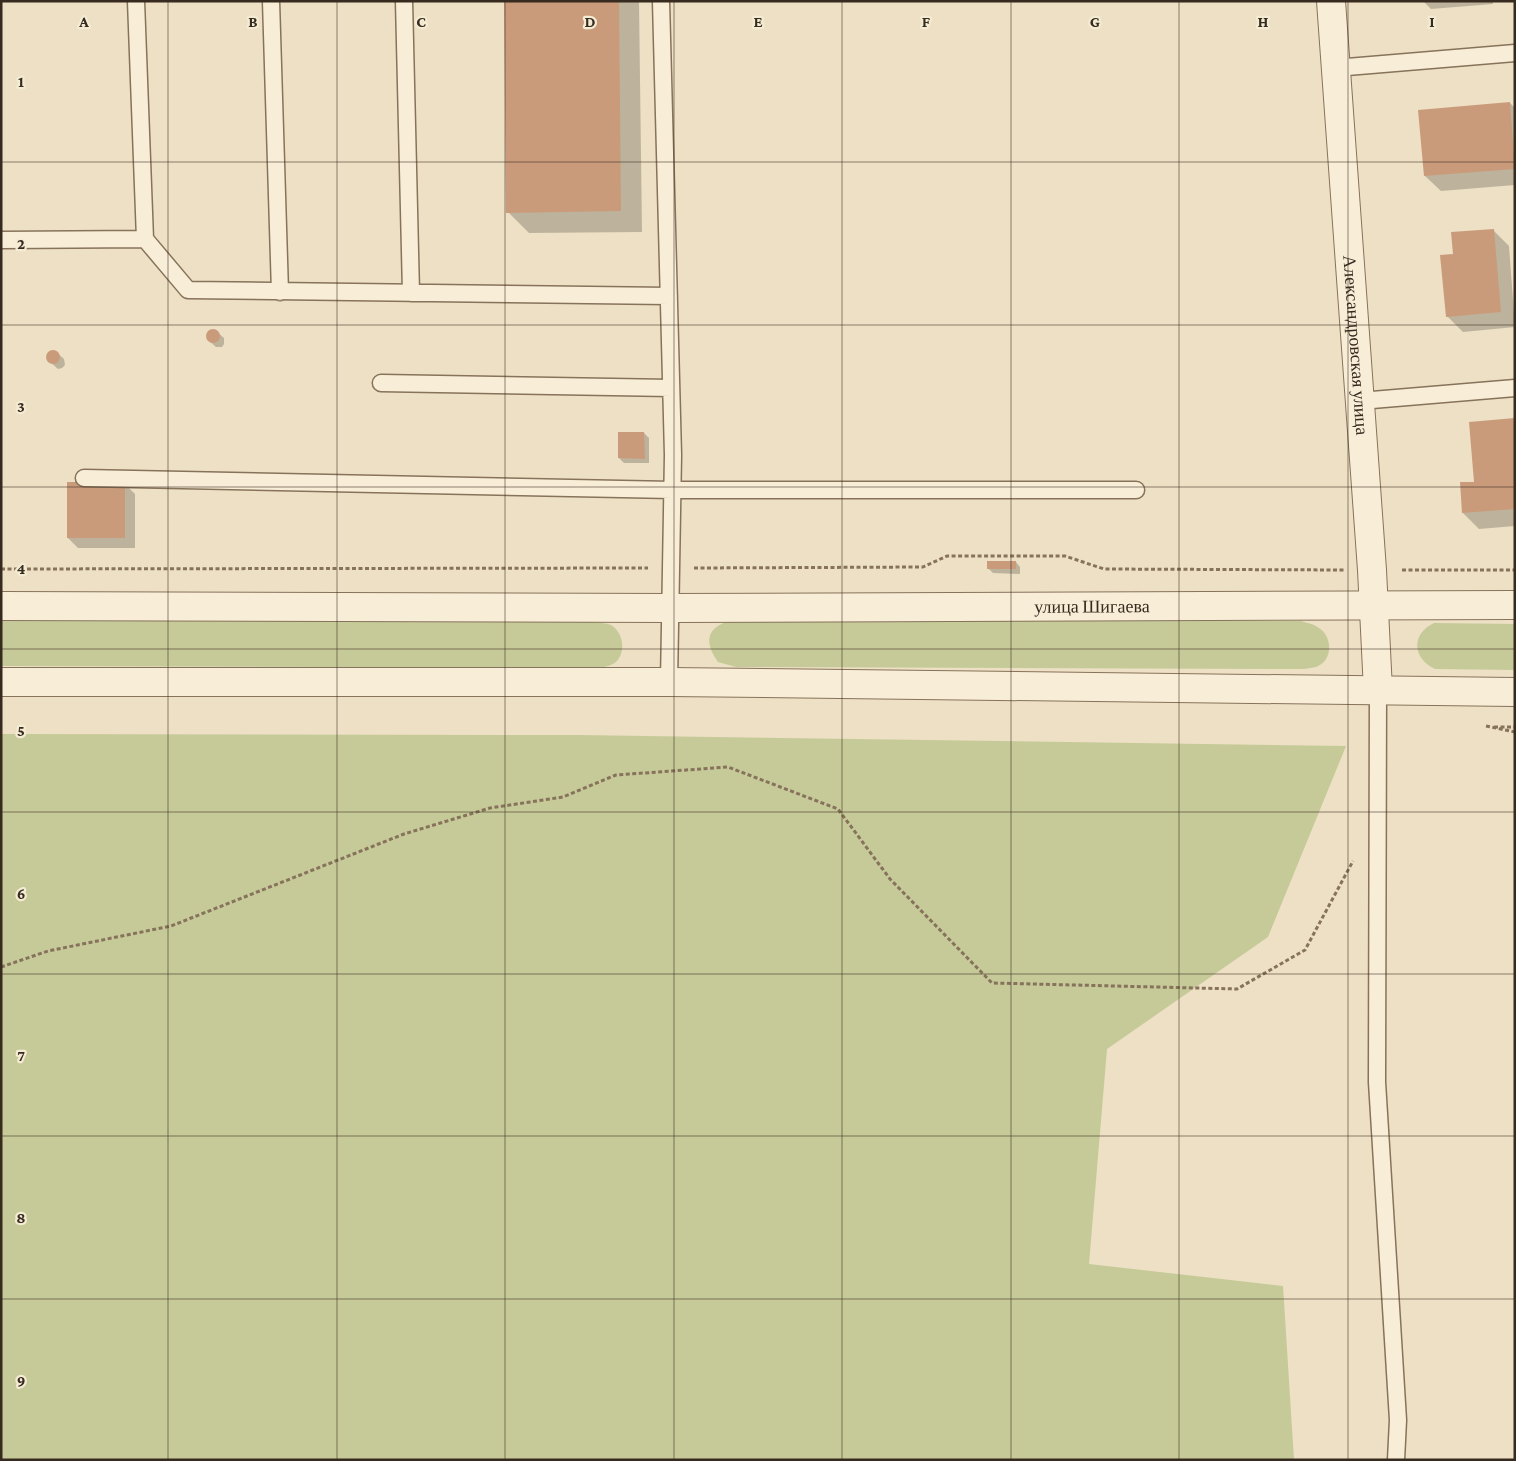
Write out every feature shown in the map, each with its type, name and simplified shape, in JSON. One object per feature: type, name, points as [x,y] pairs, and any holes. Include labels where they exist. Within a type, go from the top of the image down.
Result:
[{"type":"street","name":"Александровская улица","points":[[1331,1],[1372,570],[1378,690]]},
{"type":"street","name":"улица Шигаева","points":[[1,606],[670,608],[1515,606]]},
{"type":"street","points":[[1,682],[670,682],[1515,692]]},
{"type":"lane","points":[[136,1],[145,239],[188,290],[669,296]]},
{"type":"lane","points":[[271,1],[280,292]]},
{"type":"lane","points":[[404,1],[411,293]]},
{"type":"lane","points":[[661,1],[671,388],[670,682]]},
{"type":"lane","points":[[1336,68],[1515,54]]},
{"type":"lane","points":[[1,240],[145,239]]},
{"type":"lane","points":[[381,383],[671,388]]},
{"type":"lane","points":[[1360,401],[1515,388]]},
{"type":"lane","points":[[84,478],[672,490],[1136,490]]},
{"type":"lane","points":[[1378,690],[1378,1082],[1398,1420],[1396,1460]]},
{"type":"path","points":[[1,569],[923,567],[947,556],[1065,556],[1104,569],[1515,570]]},
{"type":"path","points":[[1515,727],[1486,726],[1515,732]]},
{"type":"path","points":[[1,967],[48,951],[171,926],[404,834],[490,808],[563,797],[616,775],[728,767],[838,809],[890,879],[992,984],[1237,989],[1305,950],[1355,857]]},
{"type":"green space","points":[[741,619],[1301,621],[1315,626],[1324,632],[1329,643],[1329,649],[1326,660],[1322,664],[1304,669],[736,667],[718,662],[712,653],[710,645],[712,632],[723,623]]},
{"type":"green space","points":[[1,620],[594,622],[609,624],[615,628],[621,637],[622,652],[617,661],[598,668],[1,666]]},
{"type":"green space","points":[[1434,623],[1515,624],[1515,670],[1435,669],[1422,659],[1417,646],[1421,633]]},
{"type":"green space","points":[[1,734],[578,735],[1346,746],[1268,937],[1107,1049],[1089,1264],[1283,1286],[1294,1460],[1,1460]]},
{"type":"building","points":[[504,1],[619,1],[621,211],[506,213]]},
{"type":"building","points":[[1510,102],[1515,169],[1424,176],[1418,110]]},
{"type":"building","points":[[1494,229],[1501,312],[1446,317],[1440,255],[1453,254],[1451,232]]},
{"type":"building","points":[[210,329],[216,329],[220,336],[216,343],[210,343],[206,339],[206,333]]},
{"type":"building","points":[[50,350],[56,350],[60,357],[56,364],[50,364],[46,360],[46,354]]},
{"type":"building","points":[[1515,418],[1515,509],[1462,513],[1460,482],[1474,482],[1469,422]]},
{"type":"building","points":[[618,432],[644,432],[645,459],[618,458]]},
{"type":"building","points":[[67,482],[125,482],[125,538],[67,538]]},
{"type":"building","points":[[987,561],[1016,561],[1016,569],[987,569]]}]
